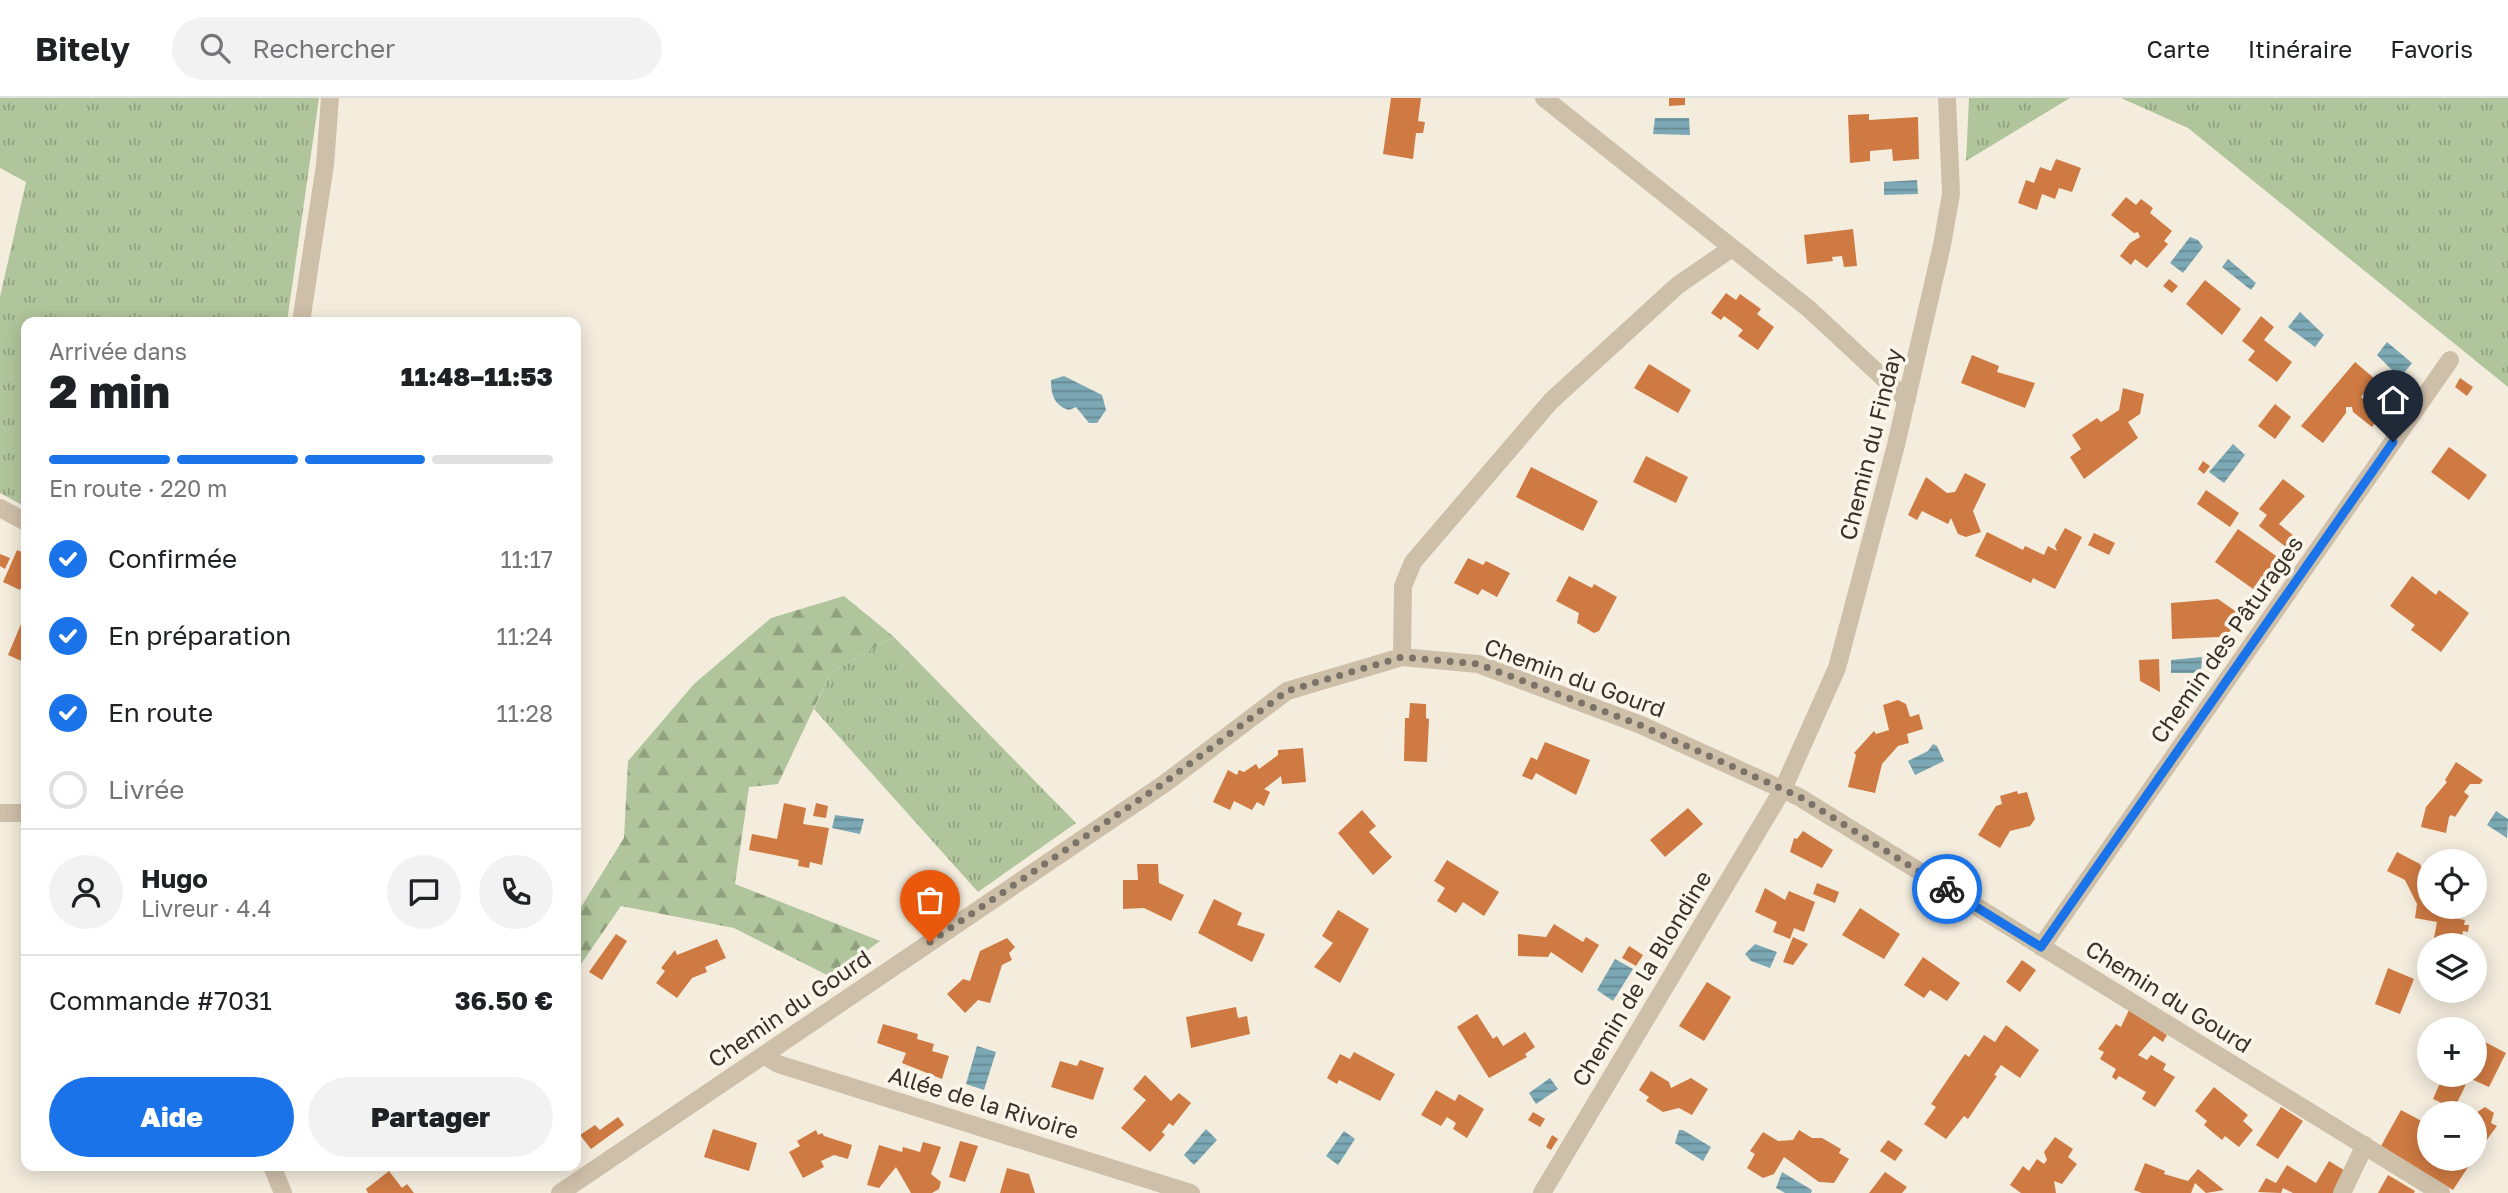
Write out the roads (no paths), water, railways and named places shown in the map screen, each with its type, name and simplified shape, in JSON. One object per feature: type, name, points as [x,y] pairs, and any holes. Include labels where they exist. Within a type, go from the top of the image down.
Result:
[{"type":"street","points":[[302,317],[325,165],[330,98]]},
{"type":"street","points":[[1544,98],[1809,309],[1907,400]]},
{"type":"street","name":"Chemin du Finday","points":[[1783,789],[1838,668],[1907,400],[1951,194],[1947,98]]},
{"type":"street","points":[[1402,657],[1403,586],[1413,562],[1551,401],[1678,285],[1732,248]]},
{"type":"street","name":"Chemin des Pâturages","points":[[2041,947],[2451,360]]},
{"type":"street","points":[[0,508],[21,520]]},
{"type":"street","name":"Chemin du Gourd","points":[[560,1193],[1164,783],[1287,691],[1402,657],[1478,664],[1640,725],[1783,789],[2441,1193]]},
{"type":"street","name":"Chemin de la Blondine","points":[[1542,1193],[1783,789]]},
{"type":"street","points":[[0,813],[21,813]]},
{"type":"street","name":"Allée de la Rivoire","points":[[764,1055],[778,1063],[1191,1193]]},
{"type":"street","points":[[2342,1193],[2365,1146]]},
{"type":"street","points":[[274,1171],[283,1193]]},
{"type":"water","points":[[1655,118],[1689,118],[1690,135],[1653,134]]},
{"type":"water","points":[[1917,180],[1918,194],[1884,195],[1884,182]]},
{"type":"water","points":[[2190,237],[2198,240],[2203,247],[2183,273],[2170,263]]},
{"type":"water","points":[[2228,259],[2256,283],[2251,290],[2222,267]]},
{"type":"water","points":[[2300,312],[2324,335],[2315,347],[2288,327]]},
{"type":"water","points":[[2387,342],[2412,363],[2400,378],[2377,355]]},
{"type":"water","points":[[1064,376],[1102,395],[1106,410],[1097,423],[1089,423],[1076,407],[1069,410],[1057,402],[1051,380]]},
{"type":"water","points":[[2233,444],[2245,455],[2224,483],[2209,472]]},
{"type":"water","points":[[2202,657],[2201,673],[2171,673],[2171,660]]},
{"type":"water","points":[[1933,744],[1937,746],[1944,761],[1915,775],[1908,761],[1928,751]]},
{"type":"water","points":[[2496,811],[2508,819],[2507,838],[2487,825]]},
{"type":"water","points":[[835,815],[864,819],[860,834],[832,828]]},
{"type":"water","points":[[1755,944],[1777,952],[1770,968],[1751,961],[1745,954]]},
{"type":"water","points":[[1615,959],[1633,969],[1613,1001],[1597,990]]},
{"type":"water","points":[[977,1046],[996,1052],[984,1090],[966,1084]]},
{"type":"water","points":[[1550,1078],[1558,1089],[1536,1104],[1529,1093]]},
{"type":"water","points":[[1206,1129],[1217,1140],[1194,1165],[1184,1155]]},
{"type":"water","points":[[1679,1130],[1711,1147],[1703,1161],[1675,1143]]},
{"type":"water","points":[[1344,1131],[1355,1139],[1338,1165],[1326,1156]]},
{"type":"water","points":[[1782,1172],[1812,1190],[1811,1193],[1785,1193],[1776,1188]]}]
